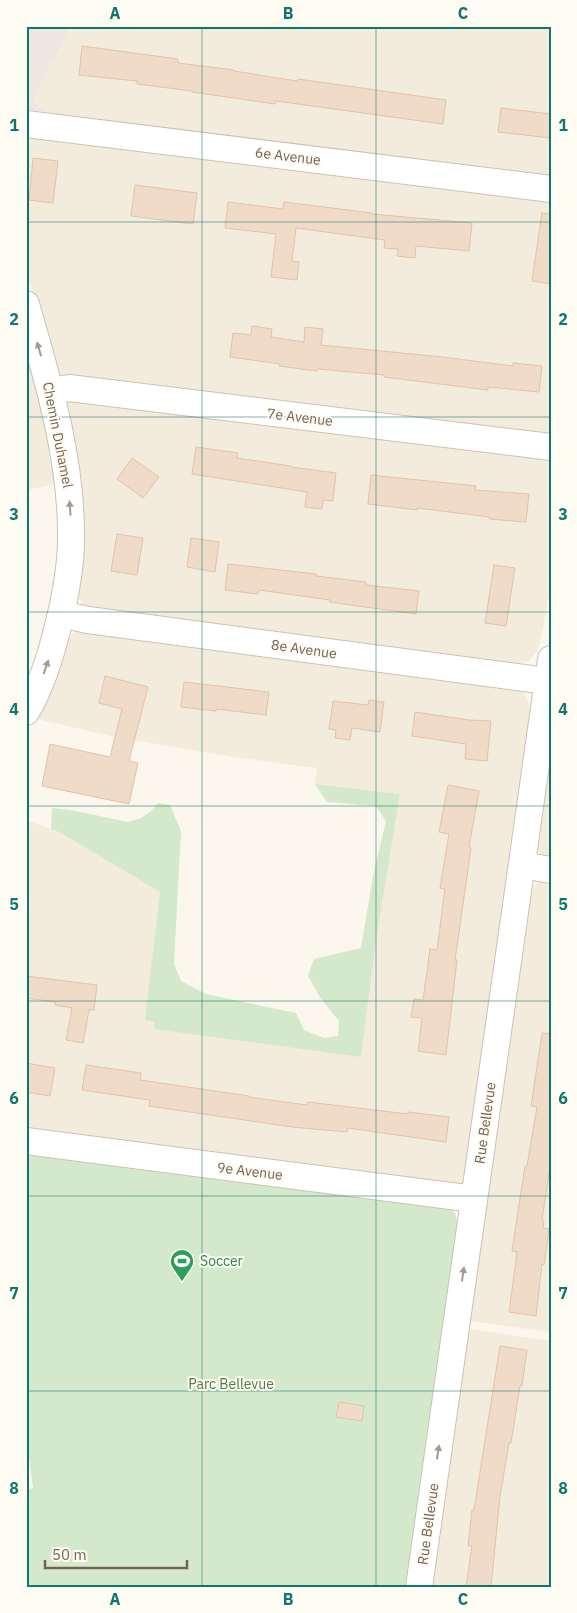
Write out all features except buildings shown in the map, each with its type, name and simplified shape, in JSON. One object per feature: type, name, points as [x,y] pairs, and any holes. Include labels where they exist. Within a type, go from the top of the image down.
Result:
[{"type":"street","name":"6e Avenue","points":[[26,124],[551,188]]},
{"type":"street","name":"Chemin Duhamel","points":[[26,304],[50,391],[66,460],[71,513],[70,558],[61,614],[44,674],[26,712]]},
{"type":"street","name":"7e Avenue","points":[[50,391],[69,388],[551,447]]},
{"type":"street","name":"8e Avenue","points":[[61,614],[88,620],[549,670]]},
{"type":"street","name":"Rue Bellevue","points":[[419,1587],[549,670]]},
{"type":"street","points":[[522,866],[551,870]]},
{"type":"street","name":"9e Avenue","points":[[26,1141],[474,1199]]},
{"type":"shaded area","points":[[26,26],[69,26],[62,44],[34,95],[34,102],[47,112],[26,110]]},
{"type":"shaded area","points":[[69,26],[551,26],[551,178],[70,117],[47,112],[34,102],[34,95],[62,44]]},
{"type":"shaded area","points":[[26,133],[551,198],[551,436],[67,378],[58,373],[26,272]]},
{"type":"shaded area","points":[[34,365],[60,483],[26,490],[26,368]]},
{"type":"shaded area","points":[[73,401],[551,458],[551,582],[537,652],[528,661],[515,665],[86,607],[78,598],[76,591],[66,403]]},
{"type":"shaded area","points":[[82,630],[514,688],[523,693],[531,710],[465,1181],[461,1186],[26,1131],[26,820],[61,833],[161,892],[146,1020],[361,1057],[376,941],[400,794],[315,784],[317,768],[232,757],[115,737],[33,718],[65,640]]},
{"type":"shaded area","points":[[551,736],[551,860],[544,857],[538,850],[537,841]]},
{"type":"shaded area","points":[[551,881],[551,1332],[469,1321],[528,895],[538,882]]},
{"type":"shaded area","points":[[468,1329],[551,1341],[551,1587],[433,1587]]},
{"type":"green space","points":[[315,784],[400,794],[376,941],[361,1057],[154,1029],[155,1022],[145,1020],[160,892],[61,833],[51,829],[52,808],[128,822],[141,818],[158,803],[170,805],[181,831],[174,964],[181,981],[206,994],[296,1013],[304,1030],[324,1038],[338,1036],[339,1021],[321,999],[308,976],[314,959],[361,948],[374,871],[386,821],[376,806],[327,802]]},
{"type":"green space","name":"Parc Bellevue","points":[[26,1152],[450,1209],[455,1213],[460,1231],[409,1587],[26,1587],[26,1490],[33,1488],[26,1434]]},
{"type":"place","name":"Soccer","points":[[182,1282]]}]
